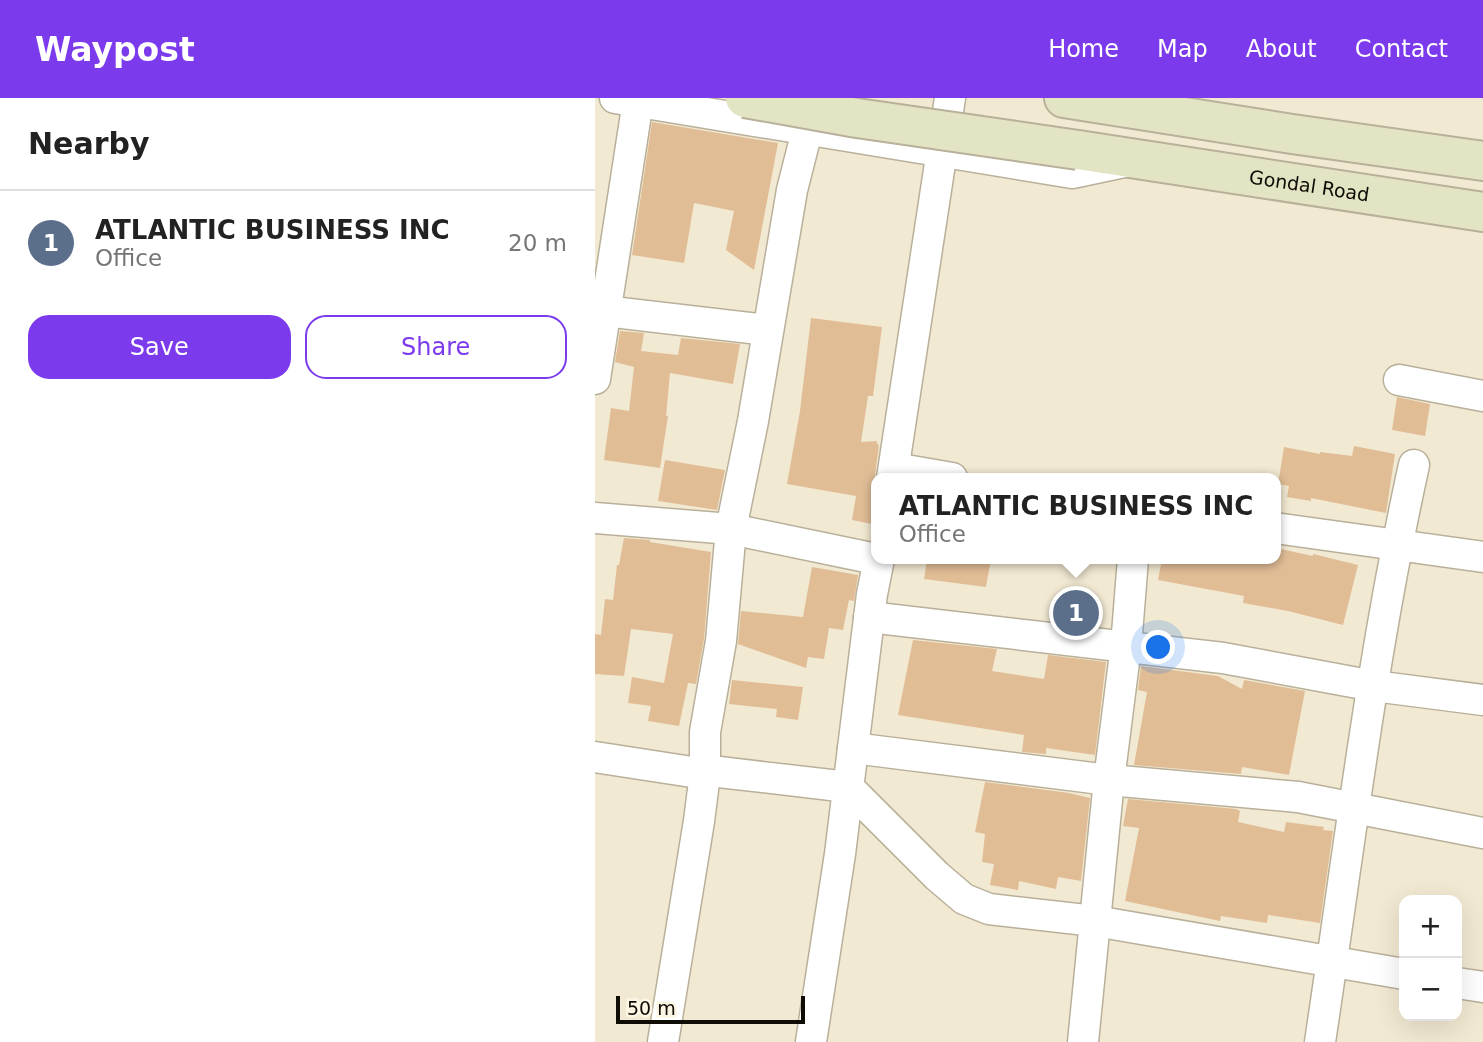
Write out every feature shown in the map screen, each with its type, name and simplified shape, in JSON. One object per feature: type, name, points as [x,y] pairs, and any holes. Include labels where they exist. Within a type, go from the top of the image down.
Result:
[{"type":"main road","name":"Gondal Road","points":[[745,98],[857,118],[1483,212]]},
{"type":"main road","points":[[1073,99],[1135,104],[1291,134],[1483,161]]},
{"type":"street","points":[[893,473],[950,98]]},
{"type":"street","points":[[595,379],[599,311],[627,100],[1072,173],[1138,159]]},
{"type":"street","points":[[663,1042],[705,774],[705,732],[721,641],[731,529],[792,190],[807,131]]},
{"type":"street","points":[[599,311],[768,330]]},
{"type":"street","points":[[1399,380],[1483,396]]},
{"type":"street","points":[[1320,1042],[1353,807],[1397,544],[1414,465]]},
{"type":"street","points":[[595,518],[731,529],[871,558]]},
{"type":"street","points":[[1281,529],[1483,556]]},
{"type":"street","points":[[811,1042],[877,564]]},
{"type":"street","points":[[1083,1042],[1133,564]]},
{"type":"street","points":[[869,617],[1223,658],[1374,685],[1483,700]]},
{"type":"street","points":[[853,748],[1109,780],[1298,797],[1483,832]]},
{"type":"street","points":[[595,757],[705,774],[719,772],[848,787],[937,876],[964,899],[989,909],[1095,921],[1399,973]]},
{"type":"street","points":[[1462,984],[1483,988]]},
{"type":"building","points":[[652,122],[778,143],[754,270],[726,250],[734,211],[694,203],[684,263],[632,255]]},
{"type":"building","points":[[811,318],[882,327],[873,396],[868,396],[861,442],[877,441],[879,445],[875,473],[871,473],[871,524],[852,520],[856,496],[787,484],[800,411]]},
{"type":"building","points":[[620,331],[644,333],[641,351],[678,355],[681,338],[740,344],[733,384],[670,373],[668,416],[660,468],[604,460],[611,408],[629,411],[634,367],[615,362]]},
{"type":"building","points":[[1397,397],[1430,404],[1425,436],[1392,430]]},
{"type":"building","points":[[1354,446],[1395,454],[1386,513],[1311,498],[1311,501],[1287,497],[1289,486],[1281,485],[1280,473],[1284,447],[1320,454],[1352,456]]},
{"type":"building","points":[[665,460],[725,470],[717,510],[658,501]]},
{"type":"building","points":[[624,538],[650,540],[711,552],[704,639],[696,684],[688,683],[679,726],[648,721],[651,706],[628,703],[632,677],[664,683],[673,634],[631,629],[624,676],[595,674],[595,634],[601,635],[605,599],[613,600],[617,565]]},
{"type":"building","points":[[1281,549],[1358,565],[1343,625],[1243,603],[1244,596],[1158,580],[1161,564],[1281,564]]},
{"type":"building","points":[[926,564],[990,564],[986,587],[924,579]]},
{"type":"building","points":[[812,567],[858,575],[854,601],[849,600],[843,630],[829,628],[824,659],[808,657],[806,668],[738,644],[741,611],[803,617]]},
{"type":"building","points":[[913,640],[997,649],[992,671],[1044,679],[1048,655],[1106,662],[1095,755],[1046,748],[1046,754],[1022,752],[1024,735],[898,715]]},
{"type":"building","points":[[1141,666],[1218,676],[1242,689],[1244,680],[1305,691],[1289,775],[1242,767],[1241,774],[1134,765],[1147,692],[1138,690]]},
{"type":"building","points":[[732,680],[803,687],[798,720],[776,717],[777,709],[729,704]]},
{"type":"building","points":[[985,782],[1090,798],[1081,881],[1058,877],[1056,889],[1019,881],[1018,890],[990,885],[994,864],[982,862],[985,834],[975,832]]},
{"type":"building","points":[[1128,799],[1236,809],[1240,811],[1238,822],[1284,832],[1286,822],[1324,827],[1323,830],[1333,831],[1320,923],[1268,915],[1267,923],[1221,916],[1220,921],[1125,901],[1139,828],[1123,826]]},
{"type":"place","name":"ATLANTIC BUSINESS INC","points":[[1076,613]]}]
